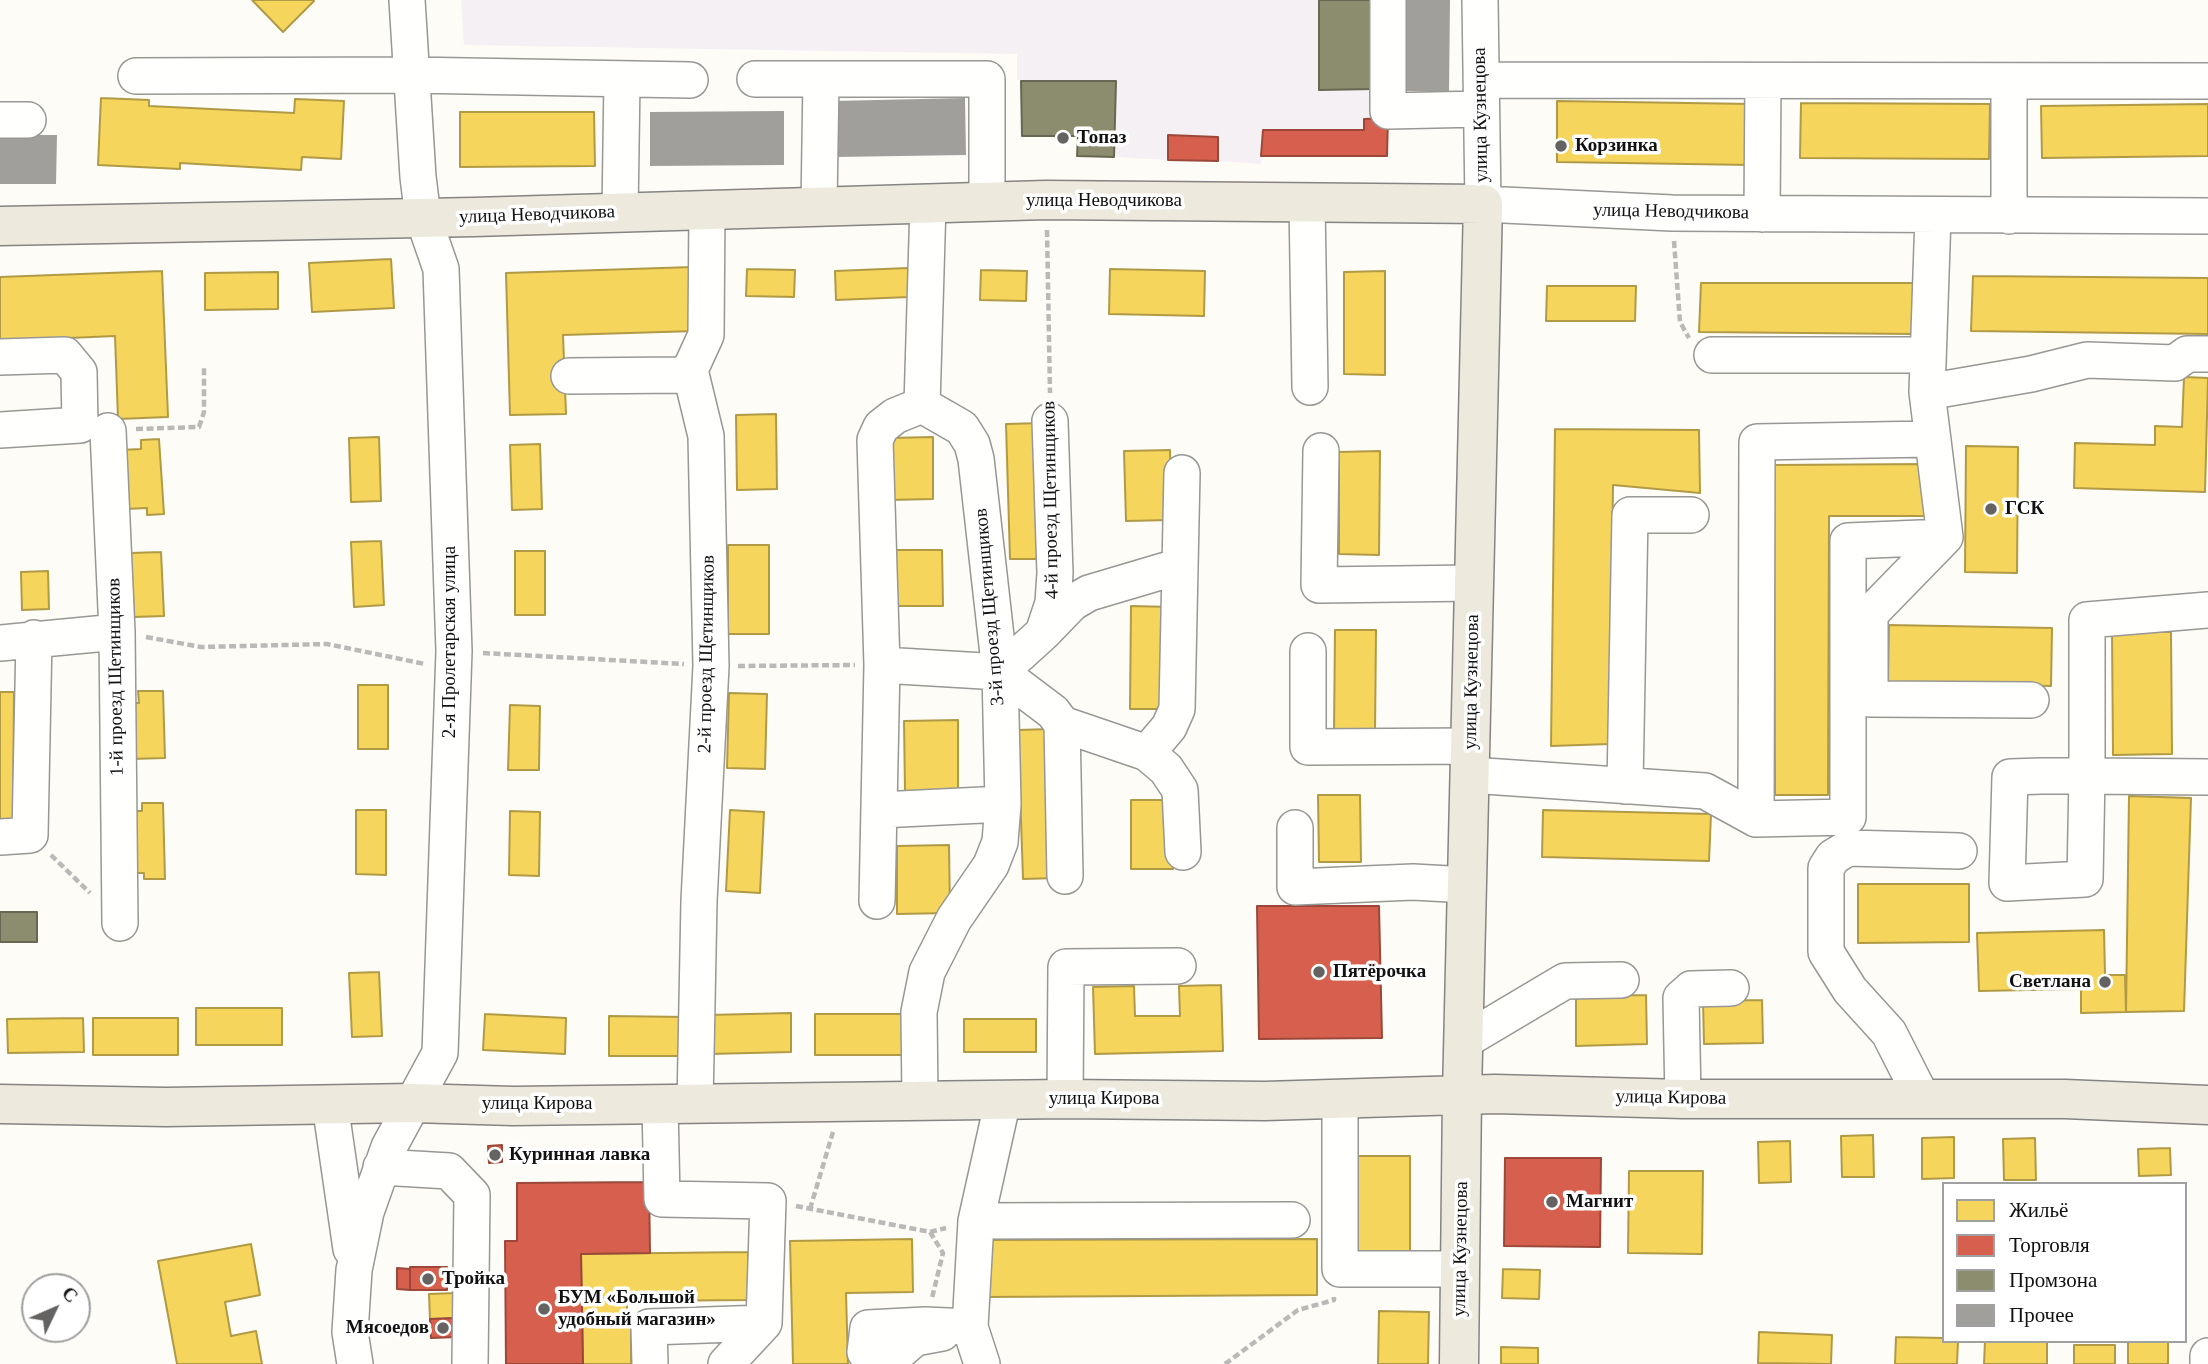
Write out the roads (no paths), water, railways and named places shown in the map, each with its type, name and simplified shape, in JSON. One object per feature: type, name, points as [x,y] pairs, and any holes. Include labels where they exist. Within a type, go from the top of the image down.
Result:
[{"type":"main road","name":"улица Неводчикова","points":[[0,226],[1046,200],[1483,204]]},
{"type":"main road","name":"улица Кузнецова","points":[[1459,1364],[1462,1094],[1483,204]]},
{"type":"main road","name":"улица Кирова","points":[[0,1104],[166,1107],[1065,1099],[1265,1101],[1462,1094],[1683,1099],[2065,1099],[2208,1105]]},
{"type":"street","name":"2-я Пролетарская улица","points":[[355,1364],[350,1332],[354,1270],[366,1212],[389,1147],[440,1053],[454,661],[441,269],[423,217],[407,0]]},
{"type":"street","points":[[1388,0],[1388,111],[1481,95],[1763,80],[2208,81]]},
{"type":"street","name":"улица Кузнецова","points":[[1480,0],[1483,204]]},
{"type":"street","points":[[136,76],[411,75],[690,80]]},
{"type":"street","points":[[755,79],[986,79],[987,201]]},
{"type":"street","points":[[819,206],[821,79]]},
{"type":"street","points":[[620,212],[622,80]]},
{"type":"street","points":[[1762,214],[1763,80]]},
{"type":"street","points":[[2009,80],[2009,216]]},
{"type":"street","points":[[1307,202],[1310,387]]},
{"type":"street","points":[[877,901],[883,665],[875,440],[881,427],[895,416],[922,405],[928,204]]},
{"type":"street","name":"улица Неводчикова","points":[[1483,204],[1672,213],[2208,216]]},
{"type":"street","points":[[569,376],[680,375],[690,370],[706,335],[707,209]]},
{"type":"street","points":[[1933,216],[1927,391],[1945,537]]},
{"type":"street","points":[[1927,391],[2031,374],[2087,360],[2175,363],[2187,354],[2208,355]]},
{"type":"street","points":[[0,357],[65,355],[79,372],[80,425],[0,430]]},
{"type":"street","points":[[1712,355],[1927,355]]},
{"type":"street","name":"2-й проезд Щетинщиков","points":[[690,370],[706,436],[711,666],[699,901],[677,1104],[662,1199],[768,1200],[764,1323]]},
{"type":"street","name":"3-й проезд Щетинщиков","points":[[920,1100],[919,1012],[927,972],[954,919],[991,866],[999,842],[1003,804],[1000,672],[972,444],[962,428],[922,405]]},
{"type":"street","name":"4-й проезд Щетинщиков","points":[[1043,633],[1053,603],[1055,573],[1050,421]]},
{"type":"street","name":"1-й проезд Щетинщиков","points":[[108,431],[117,632],[120,923]]},
{"type":"street","points":[[1756,819],[1757,442],[1931,439]]},
{"type":"street","points":[[1321,451],[1319,585],[1474,583]]},
{"type":"street","points":[[1147,754],[1169,727],[1177,709],[1182,472]]},
{"type":"street","points":[[1625,786],[1630,515],[1691,515]]},
{"type":"street","points":[[1945,537],[1870,614],[1870,699],[2031,700]]},
{"type":"street","points":[[1308,651],[1308,747],[1470,761],[1625,786],[1705,791],[1756,819],[1848,817],[1848,541],[1945,537]]},
{"type":"street","points":[[1000,672],[1072,603],[1088,593],[1180,566]]},
{"type":"street","points":[[2208,610],[2087,620],[2087,776],[2208,777]]},
{"type":"street","points":[[0,643],[117,632]]},
{"type":"street","points":[[15,836],[34,638]]},
{"type":"street","points":[[883,665],[1000,672],[1053,712],[1062,724],[1147,754],[1166,769],[1180,790],[1183,852]]},
{"type":"street","points":[[1062,724],[1065,876]]},
{"type":"street","points":[[880,810],[1003,804]]},
{"type":"street","points":[[1295,828],[1295,887],[1413,882],[1468,886]]},
{"type":"street","points":[[1922,1098],[1889,1033],[1850,990],[1826,952],[1826,868],[1833,857],[1848,848],[1959,851]]},
{"type":"street","points":[[1065,1099],[1066,967],[1178,966]]},
{"type":"street","points":[[1464,1041],[1565,981],[1621,980]]},
{"type":"street","points":[[1683,1099],[1681,998],[1691,989],[1731,988]]},
{"type":"street","points":[[1340,1098],[1340,1269],[1461,1269]]},
{"type":"street","points":[[982,1364],[970,1327],[976,1221],[1003,1100]]},
{"type":"street","name":"2-я Пролетарская улица","points":[[330,1104],[354,1270]]},
{"type":"street","points":[[381,1167],[449,1171],[472,1195],[470,1364]]},
{"type":"street","points":[[976,1221],[1292,1220]]},
{"type":"street","points":[[650,1364],[649,1327],[764,1323]]},
{"type":"street","points":[[726,1364],[764,1323]]},
{"type":"street","points":[[925,1325],[970,1327],[915,1338],[875,1358],[868,1328],[925,1325]]},
{"type":"street","points":[[2207,1364],[2208,1356]]},
{"type":"place","name":"Топаз","points":[[1063,138]]},
{"type":"place","name":"Корзинка","points":[[1561,146]]},
{"type":"place","name":"ГСК","points":[[1991,509]]},
{"type":"place","name":"Пятёрочка","points":[[1319,972]]},
{"type":"place","name":"Светлана","points":[[2105,982]]},
{"type":"place","name":"Куринная лавка","points":[[495,1155]]},
{"type":"place","name":"Магнит","points":[[1552,1202]]},
{"type":"place","name":"Тройка","points":[[428,1279]]},
{"type":"place","name":"БУМ «Большой удобный магазин»","points":[[544,1309]]},
{"type":"place","name":"Мясоедов","points":[[443,1328]]}]
